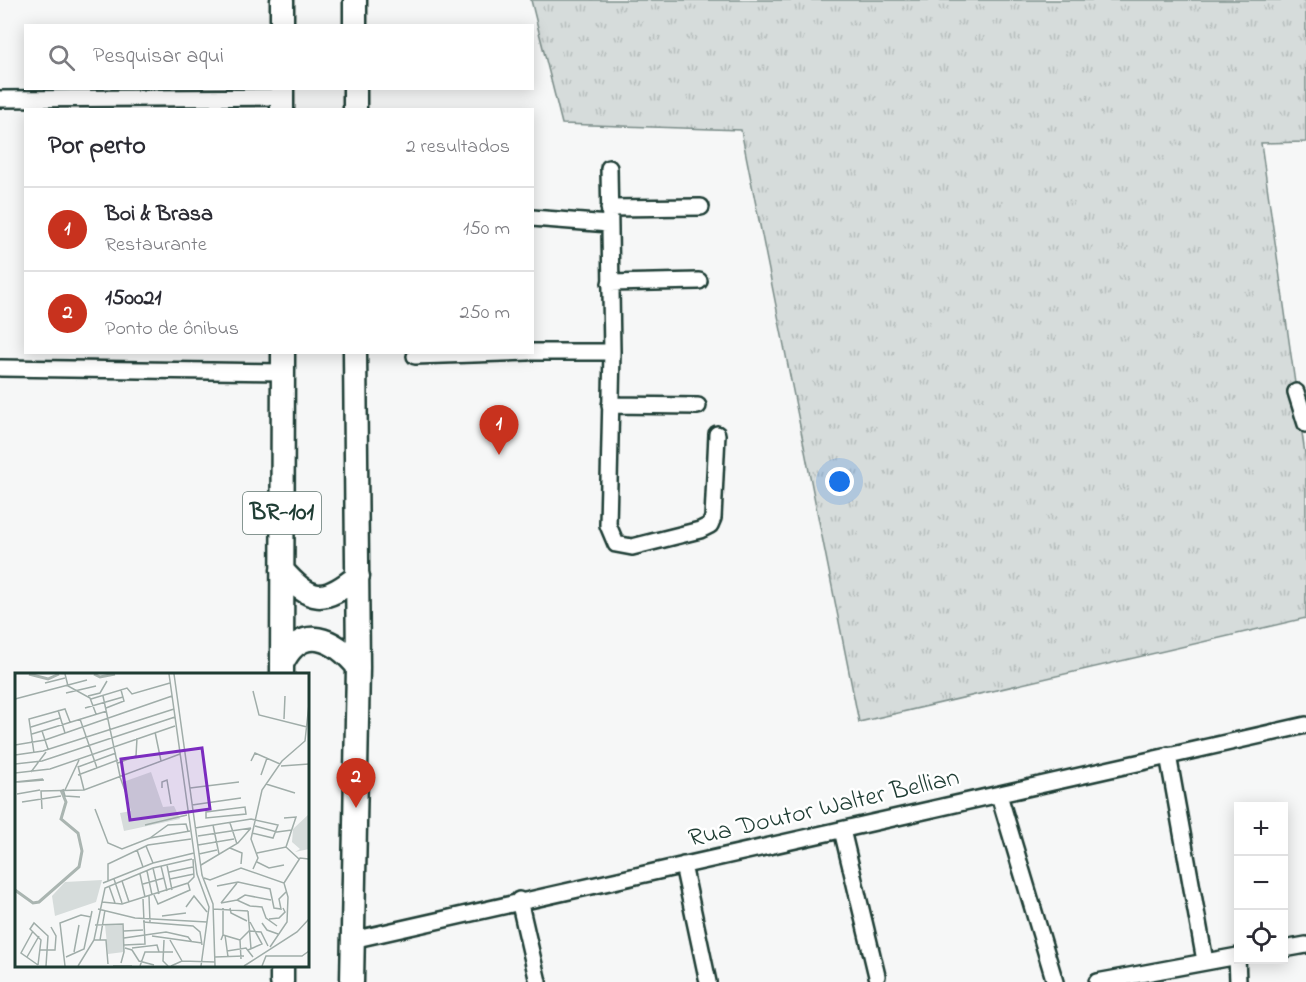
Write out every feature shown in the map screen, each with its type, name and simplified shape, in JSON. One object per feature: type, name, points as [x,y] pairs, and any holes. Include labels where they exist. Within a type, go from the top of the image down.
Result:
[{"type":"highway","points":[[282,0],[282,24]]},
{"type":"highway","points":[[355,0],[355,24]]},
{"type":"highway","points":[[355,90],[355,108]]},
{"type":"highway","name":"BR-101","points":[[352,982],[358,667],[355,354]]},
{"type":"highway","name":"BR-101","points":[[282,669],[283,362]]},
{"type":"highway","points":[[282,570],[306,594],[318,598],[334,593],[358,576]]},
{"type":"highway","points":[[282,669],[293,644],[305,639],[318,639],[339,648],[358,667]]},
{"type":"street","points":[[0,99],[282,98]]},
{"type":"street","points":[[609,168],[612,352],[608,525],[611,537],[616,544],[624,548],[700,530],[710,525],[713,518],[717,434]]},
{"type":"street","points":[[609,208],[701,207]]},
{"type":"street","points":[[534,218],[609,224]]},
{"type":"street","points":[[610,282],[699,281]]},
{"type":"street","points":[[534,352],[612,352]]},
{"type":"street","points":[[416,356],[476,354]]},
{"type":"street","points":[[0,368],[283,362]]},
{"type":"street","points":[[1296,392],[1306,424]]},
{"type":"street","points":[[610,405],[698,406]]},
{"type":"street","name":"Rua Doutor Walter Bellian","points":[[352,940],[519,900],[1306,725]]},
{"type":"street","points":[[1168,755],[1205,961]]},
{"type":"street","points":[[999,795],[1054,982]]},
{"type":"street","points":[[842,830],[877,976]]},
{"type":"street","points":[[683,865],[708,982]]},
{"type":"street","points":[[519,900],[538,982]]},
{"type":"street","points":[[1288,948],[1306,945]]},
{"type":"street","points":[[1098,982],[1128,980],[1205,961],[1234,957]]},
{"type":"street","points":[[1238,964],[1238,982]]},
{"type":"green space","points":[[531,0],[1306,0],[1306,142],[1261,143],[1306,461],[1306,618],[859,722],[741,130],[562,124]]},
{"type":"place","name":"Boi & Brasa","points":[[499,455]]},
{"type":"place","name":"150021","points":[[356,808]]}]
